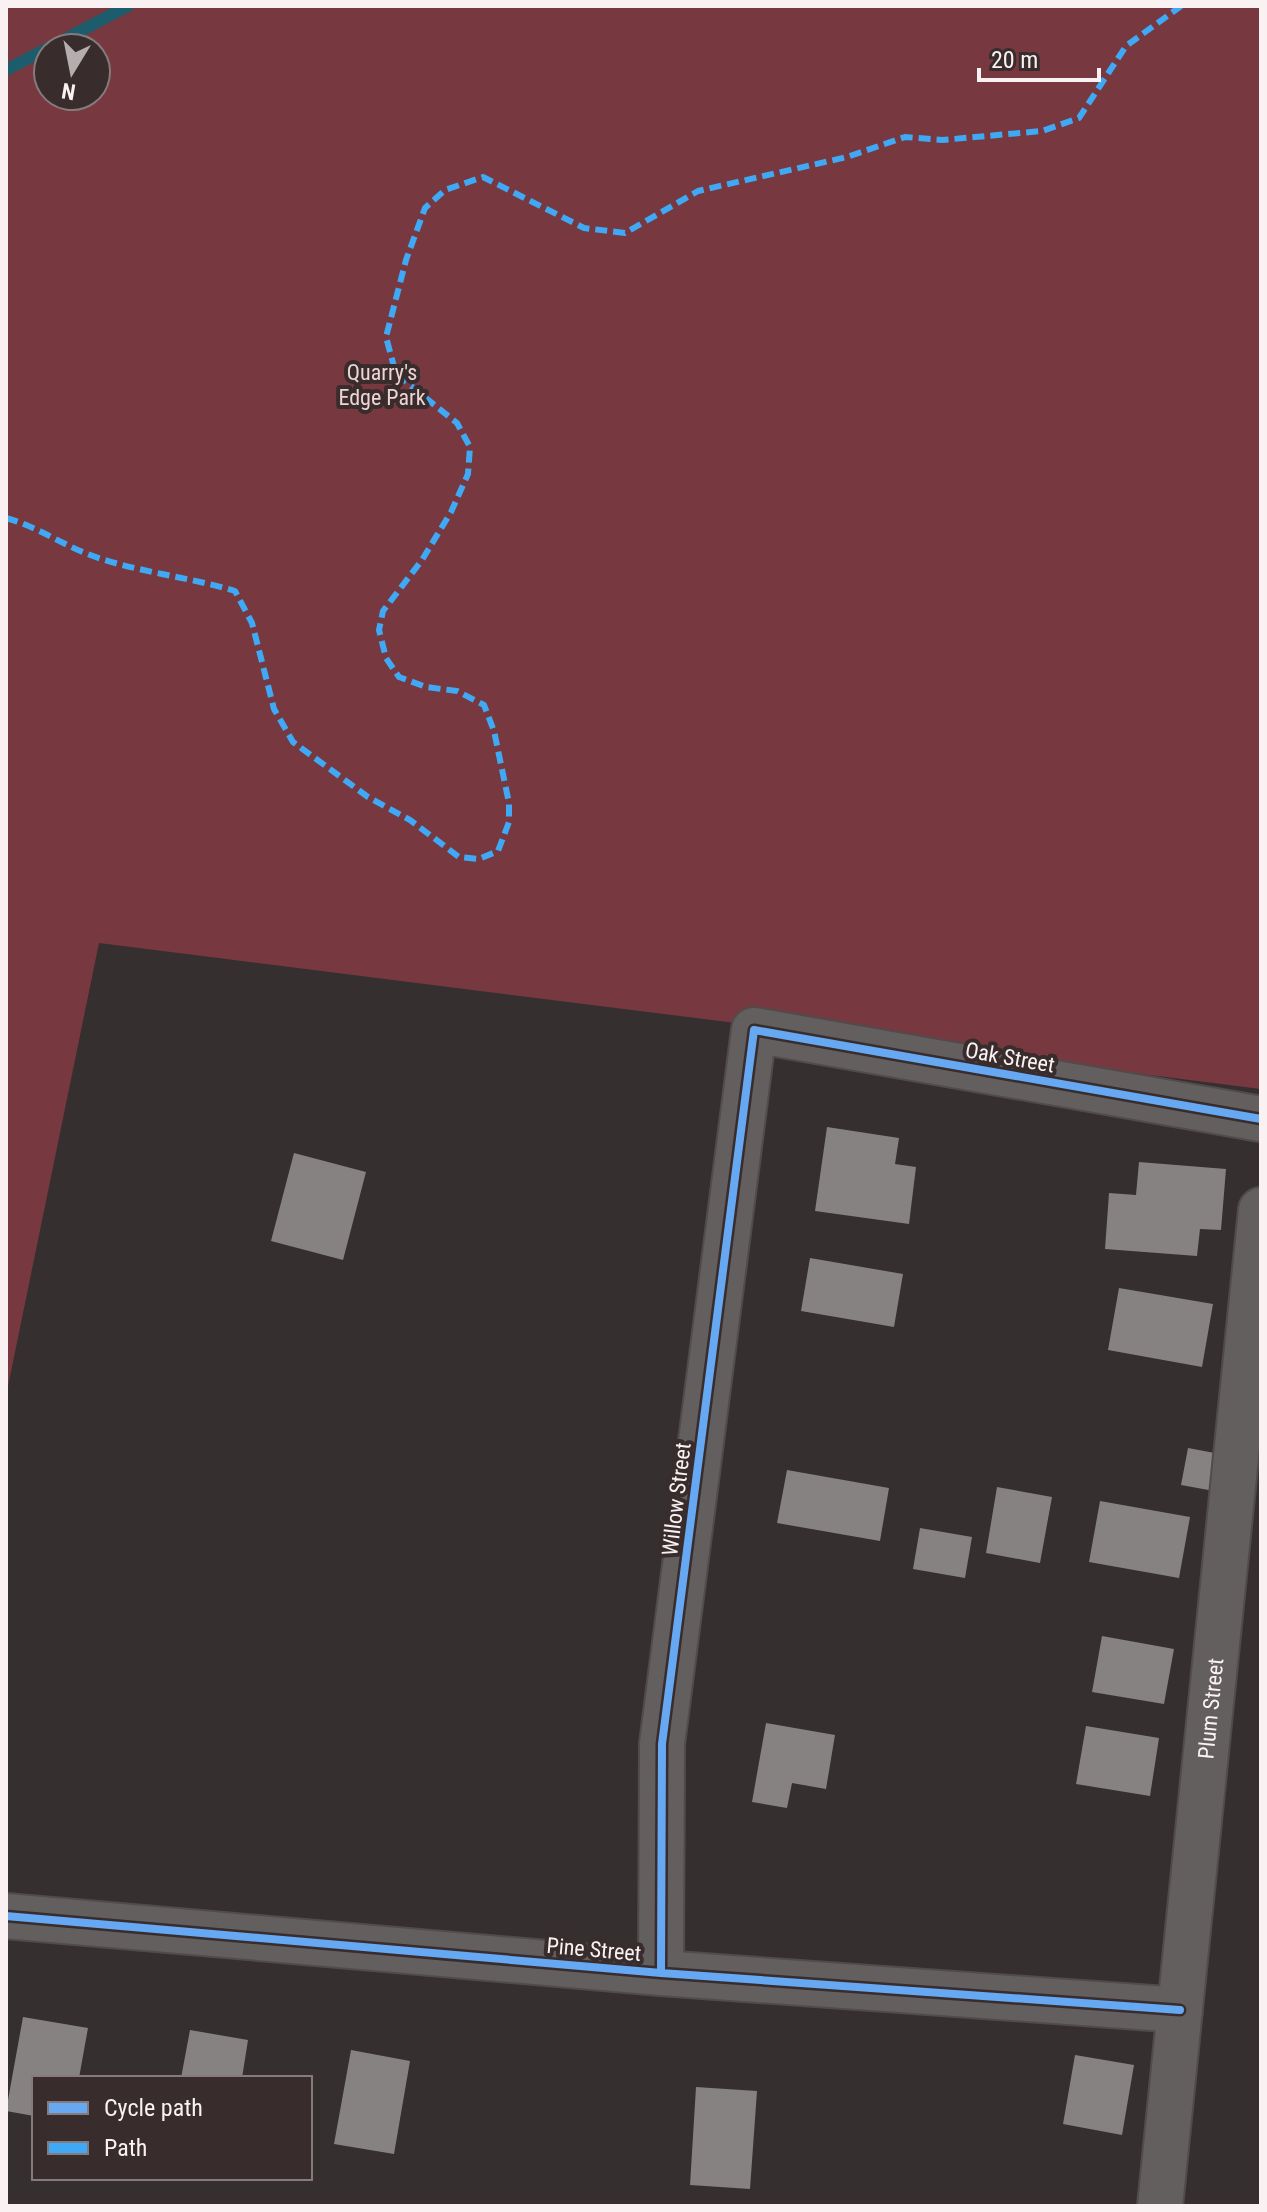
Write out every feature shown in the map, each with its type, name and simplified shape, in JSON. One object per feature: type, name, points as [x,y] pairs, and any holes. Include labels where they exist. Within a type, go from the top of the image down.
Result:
[{"type":"street","name":"Oak Street","points":[[754,1030],[1261,1119]]},
{"type":"street","name":"Willow Street","points":[[661,1973],[662,1744],[754,1030]]},
{"type":"street","name":"Plum Street","points":[[1160,2206],[1261,1210]]},
{"type":"street","name":"Pine Street","points":[[6,1916],[661,1973],[1180,2010]]},
{"type":"green space","name":"Quarry's Edge Park","points":[[6,6],[1261,6],[1261,1089],[99,943],[6,1396]]},
{"type":"building","points":[[827,1127],[899,1138],[895,1164],[916,1167],[909,1224],[815,1211]]},
{"type":"building","points":[[294,1153],[366,1172],[343,1260],[271,1241]]},
{"type":"building","points":[[1139,1162],[1226,1169],[1221,1230],[1200,1229],[1197,1256],[1105,1249],[1109,1193],[1136,1195]]},
{"type":"building","points":[[810,1258],[903,1274],[894,1327],[801,1311]]},
{"type":"building","points":[[1119,1288],[1213,1304],[1202,1367],[1108,1350]]},
{"type":"building","points":[[1188,1448],[1220,1454],[1214,1491],[1181,1485]]},
{"type":"building","points":[[787,1470],[889,1488],[880,1541],[777,1523]]},
{"type":"building","points":[[997,1487],[1052,1497],[1040,1563],[986,1553]]},
{"type":"building","points":[[1100,1501],[1190,1517],[1179,1578],[1089,1562]]},
{"type":"building","points":[[920,1528],[972,1537],[965,1578],[913,1569]]},
{"type":"building","points":[[1102,1636],[1174,1649],[1164,1704],[1092,1692]]},
{"type":"building","points":[[766,1723],[835,1735],[826,1789],[792,1783],[787,1808],[752,1802]]},
{"type":"building","points":[[1086,1726],[1159,1738],[1150,1796],[1076,1784]]},
{"type":"building","points":[[23,2017],[88,2028],[79,2076],[32,2076],[32,2116],[6,2111]]},
{"type":"building","points":[[190,2030],[248,2040],[242,2076],[181,2076]]},
{"type":"building","points":[[351,2050],[410,2061],[394,2154],[334,2144]]},
{"type":"building","points":[[1075,2055],[1134,2065],[1122,2135],[1063,2124]]},
{"type":"building","points":[[696,2087],[757,2091],[750,2189],[690,2185]]},
{"type":"waterway","points":[[78,32],[128,6]]},
{"type":"waterway","points":[[6,70],[32,56]]},
{"type":"marked path","points":[[6,518],[103,559],[235,591],[252,623],[274,709],[293,742],[368,797],[410,820],[459,857],[479,859],[498,851],[509,822],[509,803],[494,731],[484,705],[457,691],[426,687],[399,677],[386,658],[379,630],[383,611],[422,560],[451,512],[468,474],[470,447],[457,423],[396,374],[386,337],[406,260],[425,208],[445,190],[483,177],[584,228],[625,233],[698,191],[847,157],[905,137],[942,140],[1042,131],[1079,118],[1126,46],[1181,6]]},
{"type":"cycle path","points":[[661,1973],[662,1744],[754,1030],[1261,1119]]},
{"type":"cycle path","points":[[6,1916],[661,1973],[1180,2010]]}]
